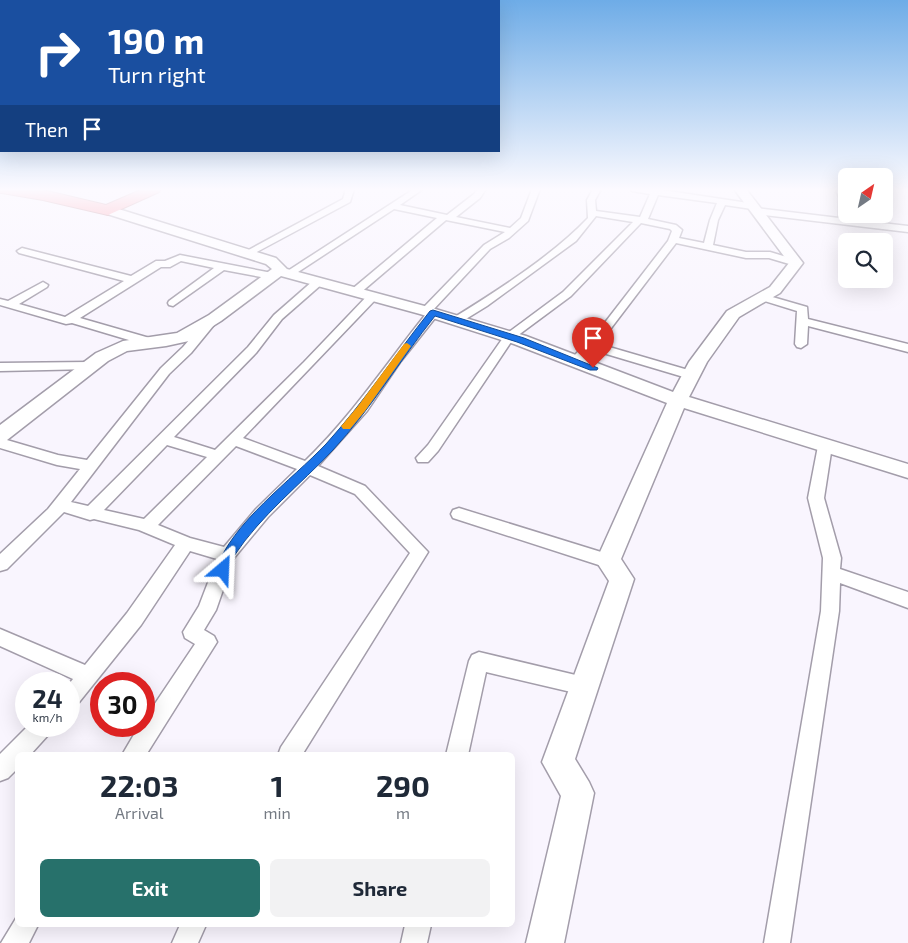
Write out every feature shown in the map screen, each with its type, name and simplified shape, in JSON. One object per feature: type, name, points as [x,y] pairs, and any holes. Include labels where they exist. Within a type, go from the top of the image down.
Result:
[{"type":"street","points":[[183,233],[271,261],[280,268],[280,273]]},
{"type":"street","points":[[248,253],[286,233]]},
{"type":"street","points":[[0,435],[28,416],[89,366],[123,346],[184,337],[280,273],[347,233]]},
{"type":"street","points":[[355,292],[428,233]]},
{"type":"street","points":[[135,752],[207,642],[192,632],[207,610],[227,555],[262,513],[329,447],[362,408],[430,312],[487,247],[509,233]]},
{"type":"street","points":[[457,320],[483,304],[573,239],[578,233]]},
{"type":"street","points":[[423,458],[433,448],[509,336],[538,317],[567,294],[629,233]]},
{"type":"street","points":[[576,361],[637,289],[674,240],[676,233]]},
{"type":"street","points":[[708,248],[711,233]]},
{"type":"street","points":[[770,233],[796,263]]},
{"type":"street","points":[[674,240],[746,255],[770,255],[796,263]]},
{"type":"street","points":[[22,251],[133,280]]},
{"type":"street","points":[[4,304],[66,322],[160,264],[166,265],[180,258],[223,266],[280,273],[373,296],[509,336],[678,400],[908,471]]},
{"type":"street","points":[[608,561],[678,400],[698,362],[733,314],[775,290],[796,263]]},
{"type":"street","points":[[173,304],[223,266]]},
{"type":"street","points":[[90,514],[252,350],[265,336],[278,317],[318,282]]},
{"type":"street","points":[[4,304],[43,285]]},
{"type":"street","points":[[146,527],[219,456],[373,296]]},
{"type":"street","points":[[762,297],[803,309],[801,344]]},
{"type":"street","points":[[1,564],[61,505],[160,377],[215,318]]},
{"type":"street","points":[[70,319],[149,342]]},
{"type":"street","points":[[802,321],[908,348]]},
{"type":"street","points":[[591,345],[691,375]]},
{"type":"street","points":[[0,367],[89,366]]},
{"type":"street","points":[[163,439],[219,456]]},
{"type":"street","points":[[234,440],[360,490],[420,552],[292,752]]},
{"type":"street","points":[[0,443],[57,460],[91,466]]},
{"type":"street","points":[[777,943],[830,611],[832,558],[816,498],[825,446]]},
{"type":"street","points":[[61,505],[146,527],[186,543],[227,555]]},
{"type":"street","points":[[459,514],[608,561],[622,579],[558,762],[578,793],[545,943]]},
{"type":"street","points":[[80,686],[134,619],[186,543]]},
{"type":"street","points":[[831,573],[908,600]]},
{"type":"street","points":[[0,637],[89,676]]},
{"type":"street","points":[[458,752],[479,661],[584,686]]},
{"type":"street","points":[[18,752],[32,737]]},
{"type":"street","points":[[0,770],[15,755]]},
{"type":"street","points":[[14,943],[24,927]]},
{"type":"street","points":[[185,943],[192,927]]},
{"type":"street","points":[[414,943],[418,927]]},
{"type":"slow traffic","points":[[347,426],[407,346]]},
{"type":"route","points":[[223,570],[227,555],[262,513],[329,447],[362,408],[433,313],[520,340],[593,368]]}]
